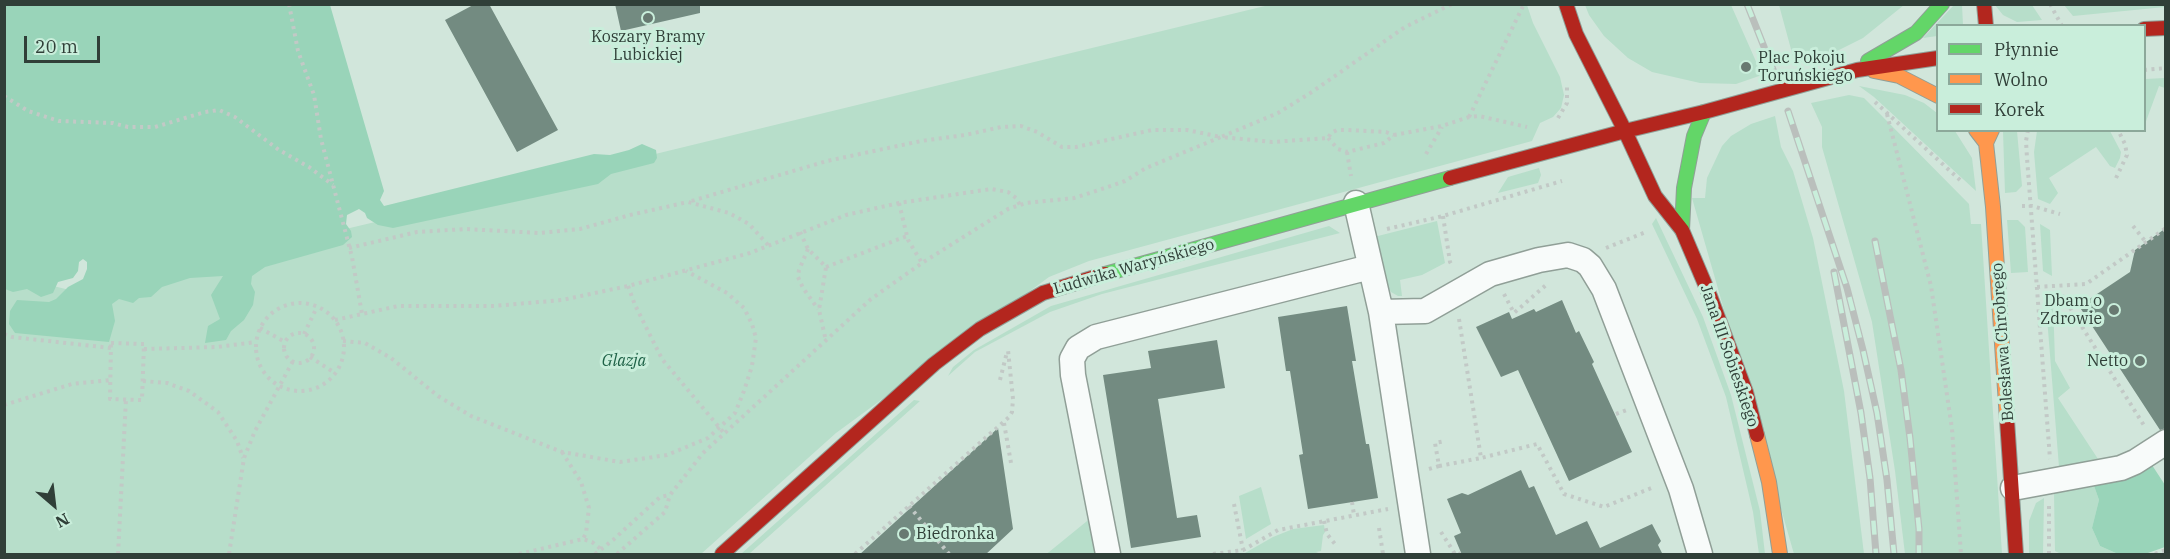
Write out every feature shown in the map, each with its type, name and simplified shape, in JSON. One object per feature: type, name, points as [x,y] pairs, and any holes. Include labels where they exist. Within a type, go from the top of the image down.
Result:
[{"type":"street","points":[[1566,4],[1576,34],[1625,131],[1857,70],[1936,58]]},
{"type":"street","points":[[1857,70],[1916,33],[1942,4]]},
{"type":"street","points":[[1984,4],[1986,24]]},
{"type":"street","points":[[2146,29],[2166,28]]},
{"type":"street","points":[[1857,70],[1899,76],[1936,95]]},
{"type":"street","name":"Jana III Sobieskiego","points":[[1682,230],[1684,188],[1694,136],[1704,112]]},
{"type":"street","name":"Ludwika Waryńskiego","points":[[722,555],[934,364],[980,329],[1009,311],[1060,287],[1356,203],[1625,131]]},
{"type":"street","name":"Jana III Sobieskiego","points":[[1625,131],[1655,196],[1682,230],[1746,392],[1769,482],[1780,555]]},
{"type":"street","name":"Bolesława Chrobrego","points":[[1988,135],[2016,555]]},
{"type":"street","points":[[1356,203],[1381,312],[1418,555]]},
{"type":"street","points":[[1381,312],[1425,311],[1490,274],[1539,260],[1568,255],[1583,260],[1590,266],[1604,289],[1676,477],[1700,555]]},
{"type":"street","points":[[1108,555],[1073,375],[1072,359],[1078,348],[1096,337],[1370,267]]},
{"type":"street","points":[[2013,488],[2111,471],[2162,445]]},
{"type":"path","points":[[289,4],[298,51],[314,94],[321,140],[350,248],[362,314]]},
{"type":"path","points":[[617,555],[665,512],[670,495],[703,453],[871,299],[922,263],[1008,209],[1020,205],[1074,198],[1125,181],[1146,168],[1278,113],[1405,27],[1452,4]]},
{"type":"path","points":[[1469,117],[1524,4]]},
{"type":"path","points":[[2050,4],[2061,24]]},
{"type":"path","points":[[2146,70],[2166,68]]},
{"type":"path","points":[[1557,120],[1567,103],[1568,91],[1565,74]]},
{"type":"path","points":[[4,96],[28,111],[59,121],[113,123],[128,127],[156,127],[205,111],[219,110],[235,117],[279,150],[309,167],[333,185]]},
{"type":"path","points":[[1874,101],[1964,183]]},
{"type":"path","points":[[1887,114],[1931,286],[1952,429],[1961,555]]},
{"type":"path","points":[[1328,138],[1338,149],[1347,152],[1384,143],[1394,135],[1442,126],[1469,117],[1479,116],[1529,127]]},
{"type":"path","points":[[350,248],[417,232],[466,229],[539,233],[580,229],[630,214],[688,202],[827,162],[921,141],[1001,127],[1021,126],[1062,147],[1076,147],[1152,130],[1187,130],[1221,137],[1272,142],[1328,138]]},
{"type":"path","points":[[1328,138],[1337,130],[1386,132],[1394,135]]},
{"type":"path","points":[[2028,132],[2026,141],[2050,459],[2050,554]]},
{"type":"path","points":[[2116,178],[2127,155],[2119,132]]},
{"type":"path","points":[[1378,231],[1443,216],[1563,180]]},
{"type":"path","points":[[335,320],[398,306],[494,306],[562,300],[628,286],[750,253],[846,215],[899,203],[991,189],[1008,192],[1016,198],[1020,205]]},
{"type":"path","points":[[688,202],[729,213],[749,224],[768,245]]},
{"type":"path","points":[[899,203],[907,236],[922,263]]},
{"type":"path","points":[[2032,206],[2060,214]]},
{"type":"path","points":[[1443,216],[1450,262],[1464,288],[1468,304],[1458,309],[1481,458]]},
{"type":"path","points":[[2133,226],[2145,241]]},
{"type":"path","points":[[2037,287],[2086,284],[2166,228]]},
{"type":"path","points":[[1605,248],[1651,230]]},
{"type":"path","points":[[800,232],[808,249],[826,267]]},
{"type":"path","points":[[826,267],[907,236]]},
{"type":"path","points":[[808,249],[798,277],[819,310]]},
{"type":"path","points":[[826,267],[819,310],[826,342]]},
{"type":"path","points":[[344,341],[365,343],[391,358],[438,396],[471,416],[562,452],[620,462],[667,456],[708,438],[735,413],[752,366],[756,338],[744,308],[727,293],[686,270]]},
{"type":"path","points":[[1507,298],[1516,315],[1554,278]]},
{"type":"path","points":[[628,286],[662,359],[724,433]]},
{"type":"path","points":[[2062,296],[2162,445]]},
{"type":"path","points":[[291,304],[317,307],[335,320],[341,330],[344,341],[343,358],[327,382],[316,388],[297,391],[279,386],[268,378],[256,356],[256,342],[260,328],[278,309],[291,304]]},
{"type":"path","points":[[304,334],[317,307]]},
{"type":"path","points":[[260,328],[285,342]]},
{"type":"path","points":[[4,334],[12,337],[111,348]]},
{"type":"path","points":[[304,334],[313,344],[310,357],[302,362],[293,361],[285,354],[285,342],[291,335],[304,334]]},
{"type":"path","points":[[1000,380],[1011,340]]},
{"type":"path","points":[[144,349],[217,347],[256,342]]},
{"type":"path","points":[[111,343],[144,344],[142,400],[110,399],[111,348],[111,343]]},
{"type":"path","points":[[855,555],[1004,423],[1012,412],[1013,406],[1008,350]]},
{"type":"path","points":[[310,357],[335,373]]},
{"type":"path","points":[[229,555],[244,458],[255,431],[293,361]]},
{"type":"path","points":[[4,405],[72,384],[110,380]]},
{"type":"path","points":[[143,381],[167,383],[189,391],[218,412],[237,441],[244,458]]},
{"type":"path","points":[[118,555],[126,399]]},
{"type":"path","points":[[1004,423],[1011,463]]},
{"type":"path","points":[[1439,466],[1537,444],[1564,494],[1604,507],[1676,477]]},
{"type":"path","points":[[562,452],[581,482],[589,508],[586,533],[583,539]]},
{"type":"path","points":[[595,555],[660,497],[670,495]]},
{"type":"path","points":[[1352,502],[1354,515]]},
{"type":"path","points":[[1234,504],[1243,550]]},
{"type":"path","points":[[909,506],[948,555]]},
{"type":"path","points":[[1213,555],[1243,550],[1278,530],[1395,507],[1411,507]]},
{"type":"path","points":[[1324,521],[1327,534],[1335,544]]},
{"type":"path","points":[[1378,528],[1383,555]]},
{"type":"path","points":[[519,555],[583,539],[592,542],[602,550]]},
{"type":"path","points":[[2155,555],[2166,550]]},
{"type":"green space","points":[[5,4],[330,5],[384,191],[380,200],[384,206],[594,154],[610,155],[642,144],[656,150],[657,158],[654,163],[611,174],[598,184],[393,228],[378,225],[359,209],[347,215],[346,224],[352,237],[343,245],[265,267],[252,276],[251,284],[255,292],[253,305],[244,320],[231,331],[226,340],[205,343],[208,326],[220,319],[211,295],[223,276],[190,278],[162,287],[151,297],[139,298],[133,303],[119,299],[112,304],[115,321],[109,342],[15,333],[9,324],[10,311],[17,300],[49,302],[56,299],[68,287],[83,279],[87,262],[83,259],[79,262],[78,271],[73,278],[58,282],[53,293],[41,297],[27,289],[13,292],[5,289]]},
{"type":"green space","points":[[1779,4],[1904,5],[1863,38],[1833,53],[1795,64]]},
{"type":"green space","points":[[2165,4],[2165,7],[2073,16],[2064,5]]},
{"type":"green space","name":"Glazja","points":[[1269,5],[1527,5],[1533,23],[1560,77],[1564,95],[1561,108],[1553,117],[1540,123],[1532,141],[1089,261],[1049,277],[836,433],[701,554],[5,554],[4,274],[78,292]]},
{"type":"green space","points":[[1585,5],[1731,5],[1762,75],[1736,84],[1700,83],[1652,72],[1628,58],[1604,36],[1589,15]]},
{"type":"green space","points":[[1954,5],[1962,5],[1963,24],[1936,24]]},
{"type":"green space","points":[[1995,5],[2032,5],[2042,20],[2017,22],[2003,15]]},
{"type":"green space","points":[[1936,24],[1936,36],[1923,38]]},
{"type":"green space","points":[[2165,78],[2165,88],[2159,86],[2146,121],[2146,79]]},
{"type":"green space","points":[[1859,86],[1905,95],[1924,103],[1936,112],[1936,132],[1956,132],[1972,158],[1976,191],[1874,97]]},
{"type":"green space","points":[[1849,95],[1864,98],[1969,204],[1971,224],[1981,224],[2002,554],[1905,554],[1872,322],[1822,147],[1822,127],[1811,103]]},
{"type":"green space","points":[[1775,116],[1781,147],[1793,171],[1813,238],[1844,391],[1864,554],[1794,554],[1692,198],[1705,198],[1707,178],[1722,146],[1731,136],[1751,124]]},
{"type":"green space","points":[[2003,132],[2017,132],[2022,186],[2016,192],[2005,193]]},
{"type":"green space","points":[[2037,132],[2111,132],[2121,152],[2115,168],[2110,166],[2096,147],[2049,178],[2058,193],[2050,204],[2038,199],[2034,152]]},
{"type":"green space","points":[[1539,168],[1541,175],[1538,183],[1498,193],[1508,177]]},
{"type":"green space","points":[[1656,218],[1703,317],[1731,395],[1760,511],[1765,554],[1759,554],[1753,512],[1726,397],[1697,319],[1652,224]]},
{"type":"green space","points":[[2007,220],[2018,220],[2025,227],[2028,272],[2011,273]]},
{"type":"green space","points":[[1437,221],[1445,263],[1422,275],[1400,280],[1402,296],[1391,292],[1385,282],[1374,237]]},
{"type":"green space","points":[[2040,224],[2050,230],[2052,276],[2043,271]]},
{"type":"green space","points":[[1329,226],[1340,233],[1102,294],[1050,312],[975,352],[948,376],[953,367],[974,350],[1051,306]]},
{"type":"green space","points":[[2053,300],[2055,361],[2070,388],[2058,398],[2098,459],[2059,467],[2046,305]]},
{"type":"green space","points":[[914,400],[920,401],[749,554],[741,554]]},
{"type":"green space","points":[[2150,462],[2165,485],[2165,547],[2145,554],[2118,554],[2100,546],[2092,528],[2099,500],[2093,483]]},
{"type":"green space","points":[[2093,483],[2099,500],[2092,528],[2100,546],[2118,554],[2061,554],[2055,551],[2054,493]]},
{"type":"green space","points":[[1261,487],[1271,524],[1246,539],[1239,496]]},
{"type":"green space","points":[[2044,498],[2043,554],[2029,554],[2029,521],[2036,503]]},
{"type":"green space","points":[[1092,517],[1097,554],[1046,554],[1049,552]]},
{"type":"green space","points":[[1324,525],[1321,551],[1316,552],[1321,554],[1236,554],[1245,553],[1293,529]]},
{"type":"building","points":[[475,4],[489,4],[558,130],[517,152],[445,20]]},
{"type":"building","name":"Koszary Bramy Lubickiej","points":[[615,4],[700,4],[700,13],[621,31]]},
{"type":"building","name":"Netto","points":[[2166,228],[2166,428],[2160,430],[2079,306],[2130,272],[2135,250]]},
{"type":"building","points":[[1562,300],[1576,333],[1579,331],[1594,362],[1592,364],[1632,452],[1569,481],[1518,370],[1501,377],[1476,327],[1509,312],[1512,319],[1534,309],[1536,312]]},
{"type":"building","points":[[1347,306],[1356,361],[1352,361],[1378,498],[1308,509],[1299,455],[1303,454],[1290,371],[1286,371],[1278,317]]},
{"type":"building","points":[[1217,340],[1225,388],[1158,399],[1177,518],[1197,515],[1201,537],[1131,548],[1103,375],[1151,368],[1148,351]]},
{"type":"building","points":[[998,428],[1013,529],[985,555],[859,555]]},
{"type":"building","points":[[1521,470],[1529,488],[1534,486],[1556,535],[1587,521],[1600,548],[1652,524],[1661,541],[1658,545],[1663,555],[1462,555],[1454,536],[1461,533],[1447,499],[1462,493],[1468,495]]},
{"type":"railway","points":[[1747,4],[1774,72]]},
{"type":"railway","points":[[1788,111],[1847,288],[1863,350],[1877,413],[1887,480],[1894,554]]},
{"type":"railway","points":[[1875,241],[1901,370],[1919,529],[1919,554]]},
{"type":"railway","points":[[1834,272],[1861,413],[1870,478],[1876,554]]},
{"type":"traffic: fast","points":[[1868,61],[1916,33],[1942,4]]},
{"type":"traffic: fast","points":[[1682,230],[1684,188],[1694,136],[1704,112]]},
{"type":"traffic: fast","points":[[1105,274],[1450,178]]},
{"type":"traffic: slow","points":[[1874,71],[1899,76],[1936,95]]},
{"type":"traffic: slow","points":[[1978,132],[1986,143],[1991,132]]},
{"type":"traffic: slow","points":[[1988,132],[1986,143],[1993,207],[2007,420]]},
{"type":"traffic: slow","points":[[1757,435],[1769,482],[1780,554]]},
{"type":"traffic: jam","points":[[1566,4],[1576,34],[1625,131],[1857,70],[1936,58]]},
{"type":"traffic: jam","points":[[1984,4],[1986,24]]},
{"type":"traffic: jam","points":[[2146,29],[2166,28]]},
{"type":"traffic: jam","points":[[1450,178],[1625,131],[1655,196],[1682,230],[1746,392],[1757,435]]},
{"type":"traffic: jam","points":[[722,554],[934,364],[980,329],[1043,293],[1105,274]]},
{"type":"traffic: jam","points":[[2007,420],[2016,554]]},
{"type":"place","name":"Koszary Bramy Lubickiej","points":[[648,18]]},
{"type":"place","name":"Plac Pokoju Toruńskiego","points":[[1746,67]]},
{"type":"place","name":"Dbam o Zdrowie","points":[[2114,310]]},
{"type":"place","name":"Netto","points":[[2140,361]]},
{"type":"place","name":"Biedronka","points":[[904,534]]}]
